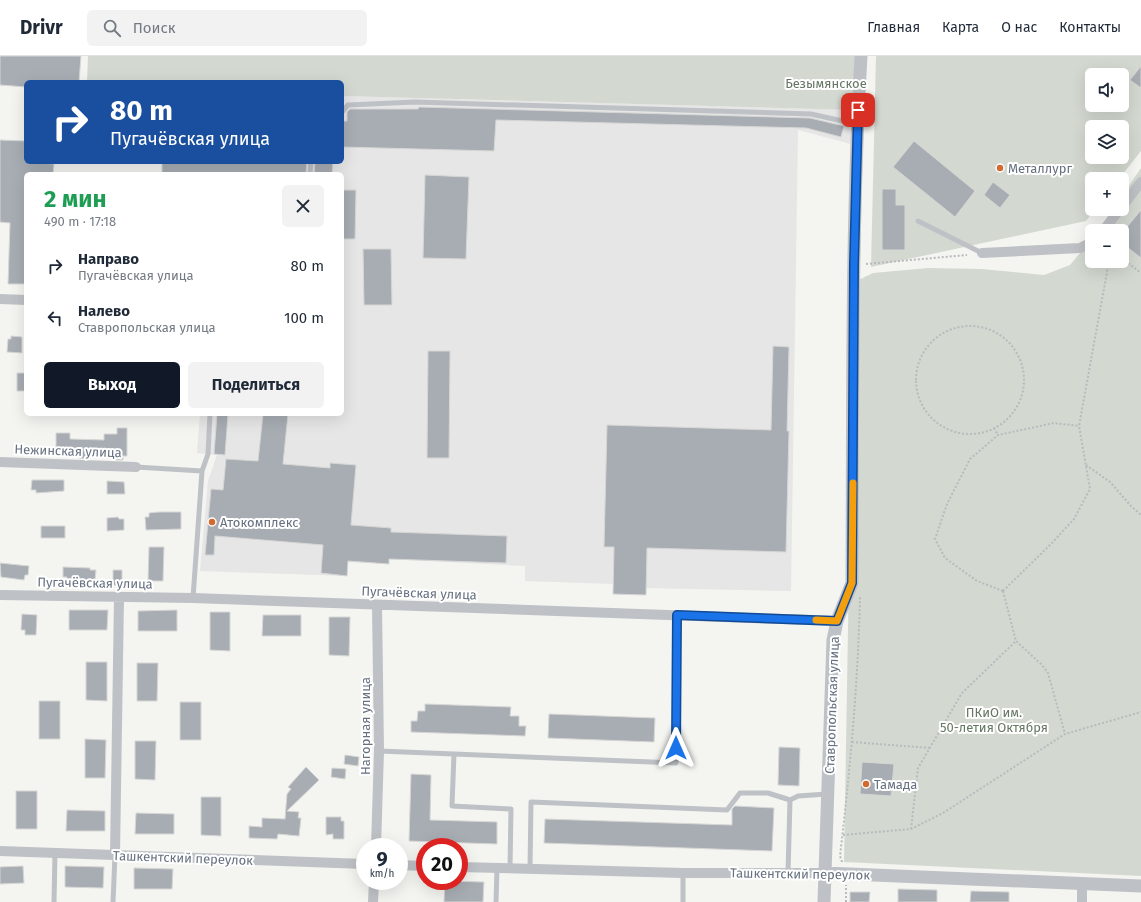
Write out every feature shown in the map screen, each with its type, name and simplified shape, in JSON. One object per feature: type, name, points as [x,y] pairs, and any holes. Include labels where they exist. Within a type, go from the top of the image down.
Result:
[{"type":"street","name":"Ставропольская улица","points":[[824,902],[833,640],[837,621],[852,583],[854,265],[858,124],[862,56]]},
{"type":"street","points":[[1129,198],[1141,182]]},
{"type":"street","points":[[982,253],[1080,248],[1085,246]]},
{"type":"street","points":[[0,299],[24,300]]},
{"type":"street","name":"Нежинская улица","points":[[0,462],[136,467]]},
{"type":"street","name":"Пугачёвская улица","points":[[0,595],[193,598],[837,621]]},
{"type":"street","points":[[115,855],[119,597]]},
{"type":"street","name":"Нагорная улица","points":[[376,838],[378,751],[377,605]]},
{"type":"street","name":"Ташкентский переулок","points":[[0,851],[356,864]]},
{"type":"street","name":"Ташкентский переулок","points":[[468,867],[683,873],[825,874],[1141,886]]},
{"type":"street","points":[[1082,884],[1082,902]]},
{"type":"street","points":[[373,902],[374,890]]},
{"type":"lane","points":[[344,110],[348,105],[415,102],[811,114],[858,124]]},
{"type":"lane","points":[[918,221],[982,253]]},
{"type":"lane","points":[[193,598],[202,471],[208,454],[210,416]]},
{"type":"lane","points":[[136,467],[202,471]]},
{"type":"lane","points":[[378,751],[676,763],[677,615]]},
{"type":"lane","points":[[454,754],[452,806],[511,809],[510,868]]},
{"type":"lane","points":[[530,868],[531,802],[727,810],[740,793],[768,793],[790,800],[798,796],[828,794]]},
{"type":"lane","points":[[788,874],[790,800]]},
{"type":"lane","points":[[54,902],[55,853]]},
{"type":"lane","points":[[114,902],[115,855]]},
{"type":"lane","points":[[496,902],[497,868]]},
{"type":"lane","points":[[683,873],[683,902]]},
{"type":"path","points":[[854,265],[982,253]]},
{"type":"path","points":[[1129,264],[1141,273]]},
{"type":"path","points":[[1002,591],[1051,544],[1074,519],[1090,489],[1079,426],[1108,268]]},
{"type":"path","points":[[973,325],[984,327],[1004,337],[1019,355],[1025,377],[1021,399],[1009,418],[994,428],[979,434],[956,432],[936,422],[922,405],[916,383],[919,360],[932,341],[951,329],[973,325]]},
{"type":"path","points":[[1002,591],[977,581],[945,558],[935,539],[947,504],[970,460],[998,435],[1054,423],[1079,426]]},
{"type":"path","points":[[994,428],[998,435]]},
{"type":"path","points":[[1086,465],[1110,482],[1141,515]]},
{"type":"path","points":[[1002,591],[1016,641],[1042,665],[1048,673],[1065,734]]},
{"type":"path","points":[[911,829],[918,768],[962,693],[1016,641]]},
{"type":"path","points":[[843,835],[911,829],[944,813],[1065,734],[1141,712]]},
{"type":"path","points":[[851,742],[930,748]]},
{"type":"shaded area","points":[[344,96],[852,110],[851,144],[798,130],[791,591],[646,588],[646,595],[613,594],[613,584],[525,581],[525,566],[389,559],[389,564],[348,562],[347,576],[200,571],[208,481],[217,455],[197,453],[200,416],[344,416],[344,172],[162,172],[162,164],[344,164]]},
{"type":"green space","name":"Безымянское","points":[[88,56],[855,56],[852,110],[344,96],[344,80],[87,80]]},
{"type":"green space","name":"Металлург","points":[[876,56],[1141,56],[1141,151],[1124,172],[1085,172],[1085,216],[1090,216],[1086,221],[871,267]]},
{"type":"green space","name":"ПКиО им. 50-летия Октября","points":[[1141,168],[1141,876],[844,862],[851,455],[848,285],[873,273],[928,268],[982,269],[1044,275],[1070,265],[1085,247],[1085,268],[1129,268],[1129,224],[1103,224],[1108,216],[1129,216],[1129,186]]},
{"type":"building","points":[[0,56],[81,56],[79,80],[24,80],[24,87],[0,85]]},
{"type":"building","points":[[1141,66],[1141,88],[1130,80]]},
{"type":"building","points":[[419,107],[810,118],[844,126],[841,137],[806,128],[496,120],[494,151],[344,147],[344,121],[347,121],[347,112],[350,109],[418,109]]},
{"type":"building","points":[[0,140],[24,141],[24,164],[54,164],[53,172],[24,172],[24,284],[8,284],[10,223],[0,222]]},
{"type":"building","points":[[914,141],[975,191],[955,217],[893,167]]},
{"type":"building","points":[[162,164],[307,164],[306,172],[162,172]]},
{"type":"building","points":[[315,164],[333,164],[332,172],[314,172]]},
{"type":"building","points":[[425,175],[469,177],[466,259],[423,258]]},
{"type":"building","points":[[993,182],[1010,195],[1000,208],[984,195]]},
{"type":"building","points":[[882,189],[896,189],[896,205],[905,205],[905,250],[882,250]]},
{"type":"building","points":[[344,190],[356,190],[355,239],[344,239]]},
{"type":"building","points":[[1141,210],[1141,258],[1129,249],[1129,225]]},
{"type":"building","points":[[363,249],[391,249],[392,305],[364,305]]},
{"type":"building","points":[[11,336],[22,337],[22,353],[7,352],[8,339],[11,339]]},
{"type":"building","points":[[773,346],[789,347],[787,431],[789,431],[786,552],[647,548],[646,595],[613,594],[614,547],[604,547],[607,425],[771,430]]},
{"type":"building","points":[[428,351],[450,351],[449,458],[427,458]]},
{"type":"building","points":[[17,373],[24,373],[24,391],[17,391]]},
{"type":"building","points":[[217,416],[228,416],[225,455],[214,454]]},
{"type":"building","points":[[263,416],[288,416],[283,464],[330,468],[330,463],[356,465],[351,525],[391,528],[391,532],[507,536],[506,563],[389,559],[389,564],[348,561],[347,576],[321,573],[323,545],[215,536],[214,555],[205,555],[211,489],[223,490],[226,459],[258,461]]},
{"type":"building","points":[[117,428],[127,428],[127,456],[123,456],[123,460],[113,460],[113,456],[88,456],[88,459],[79,458],[79,455],[56,455],[56,433],[70,433],[70,439],[104,440],[104,434],[117,434]]},
{"type":"building","points":[[32,480],[64,480],[64,491],[36,493],[36,490],[31,490]]},
{"type":"building","points":[[107,481],[124,482],[125,494],[107,494]]},
{"type":"building","points":[[181,512],[181,529],[146,530],[145,517],[149,517],[149,513]]},
{"type":"building","points":[[118,517],[119,519],[124,519],[124,530],[107,531],[107,518]]},
{"type":"building","points":[[41,526],[65,526],[65,538],[41,538]]},
{"type":"building","points":[[149,547],[164,547],[163,581],[148,581]]},
{"type":"building","points":[[0,563],[29,566],[28,575],[25,575],[24,580],[1,577]]},
{"type":"building","points":[[63,567],[90,568],[90,570],[96,570],[95,580],[67,581],[67,577],[63,577]]},
{"type":"building","points":[[113,570],[122,570],[122,586],[113,585]]},
{"type":"building","points":[[69,610],[108,610],[107,630],[69,630]]},
{"type":"building","points":[[177,610],[177,631],[138,631],[138,611]]},
{"type":"building","points":[[210,612],[230,612],[230,651],[210,650]]},
{"type":"building","points":[[22,614],[37,615],[36,635],[25,635],[25,630],[21,630]]},
{"type":"building","points":[[263,615],[301,615],[301,636],[262,636]]},
{"type":"building","points":[[329,617],[350,617],[349,656],[329,655]]},
{"type":"building","points":[[86,662],[107,662],[107,701],[86,700]]},
{"type":"building","points":[[137,663],[158,663],[157,701],[137,701]]},
{"type":"building","points":[[39,701],[60,701],[60,739],[39,739]]},
{"type":"building","points":[[180,702],[201,702],[201,740],[180,740]]},
{"type":"building","points":[[425,704],[511,707],[510,716],[519,716],[519,726],[526,726],[525,736],[411,732],[411,721],[417,721],[418,711],[425,711]]},
{"type":"building","points":[[549,714],[655,718],[654,742],[548,738]]},
{"type":"building","points":[[85,739],[106,740],[105,778],[85,778]]},
{"type":"building","points":[[135,741],[156,741],[155,780],[135,779]]},
{"type":"building","points":[[779,747],[800,748],[799,786],[778,785]]},
{"type":"building","points":[[345,755],[359,757],[358,766],[344,764]]},
{"type":"building","points":[[862,762],[894,764],[891,796],[860,794]]},
{"type":"building","points":[[306,767],[319,780],[287,811],[299,812],[298,818],[301,818],[299,836],[278,834],[277,839],[249,838],[249,826],[262,827],[262,818],[285,819],[287,794],[291,789],[288,787]]},
{"type":"building","points":[[332,768],[346,769],[345,779],[331,777]]},
{"type":"building","points":[[411,774],[431,775],[430,820],[497,822],[497,844],[468,843],[468,838],[416,838],[416,841],[409,841]]},
{"type":"building","points":[[16,791],[37,791],[37,829],[16,829]]},
{"type":"building","points":[[201,797],[221,797],[221,836],[201,835]]},
{"type":"building","points":[[735,806],[774,808],[772,851],[544,843],[545,819],[732,825],[732,809]]},
{"type":"building","points":[[67,810],[105,811],[105,831],[66,831]]},
{"type":"building","points":[[136,813],[174,814],[174,834],[135,834]]},
{"type":"building","points":[[326,817],[341,817],[341,821],[344,821],[344,839],[333,839],[333,834],[326,835]]},
{"type":"building","points":[[23,866],[24,883],[0,884],[0,867]]},
{"type":"building","points":[[65,866],[104,867],[103,888],[65,887]]},
{"type":"building","points":[[134,868],[173,869],[172,889],[134,889]]},
{"type":"building","points":[[468,882],[484,882],[483,902],[444,902],[445,890],[468,890]]},
{"type":"building","points":[[898,889],[937,890],[937,902],[898,902]]},
{"type":"building","points":[[971,891],[1009,892],[1009,902],[970,902]]},
{"type":"building","points":[[850,892],[870,892],[869,902],[850,902]]},
{"type":"slow traffic","points":[[816,620],[837,621],[852,583],[853,483]]},
{"type":"place","name":"Металлург","points":[[1000,168]]},
{"type":"place","name":"Атокомплекс","points":[[212,522]]},
{"type":"place","name":"Тамада","points":[[866,784]]},
{"type":"route","points":[[676,748],[677,615],[837,621],[852,583],[854,265],[858,110]]}]
